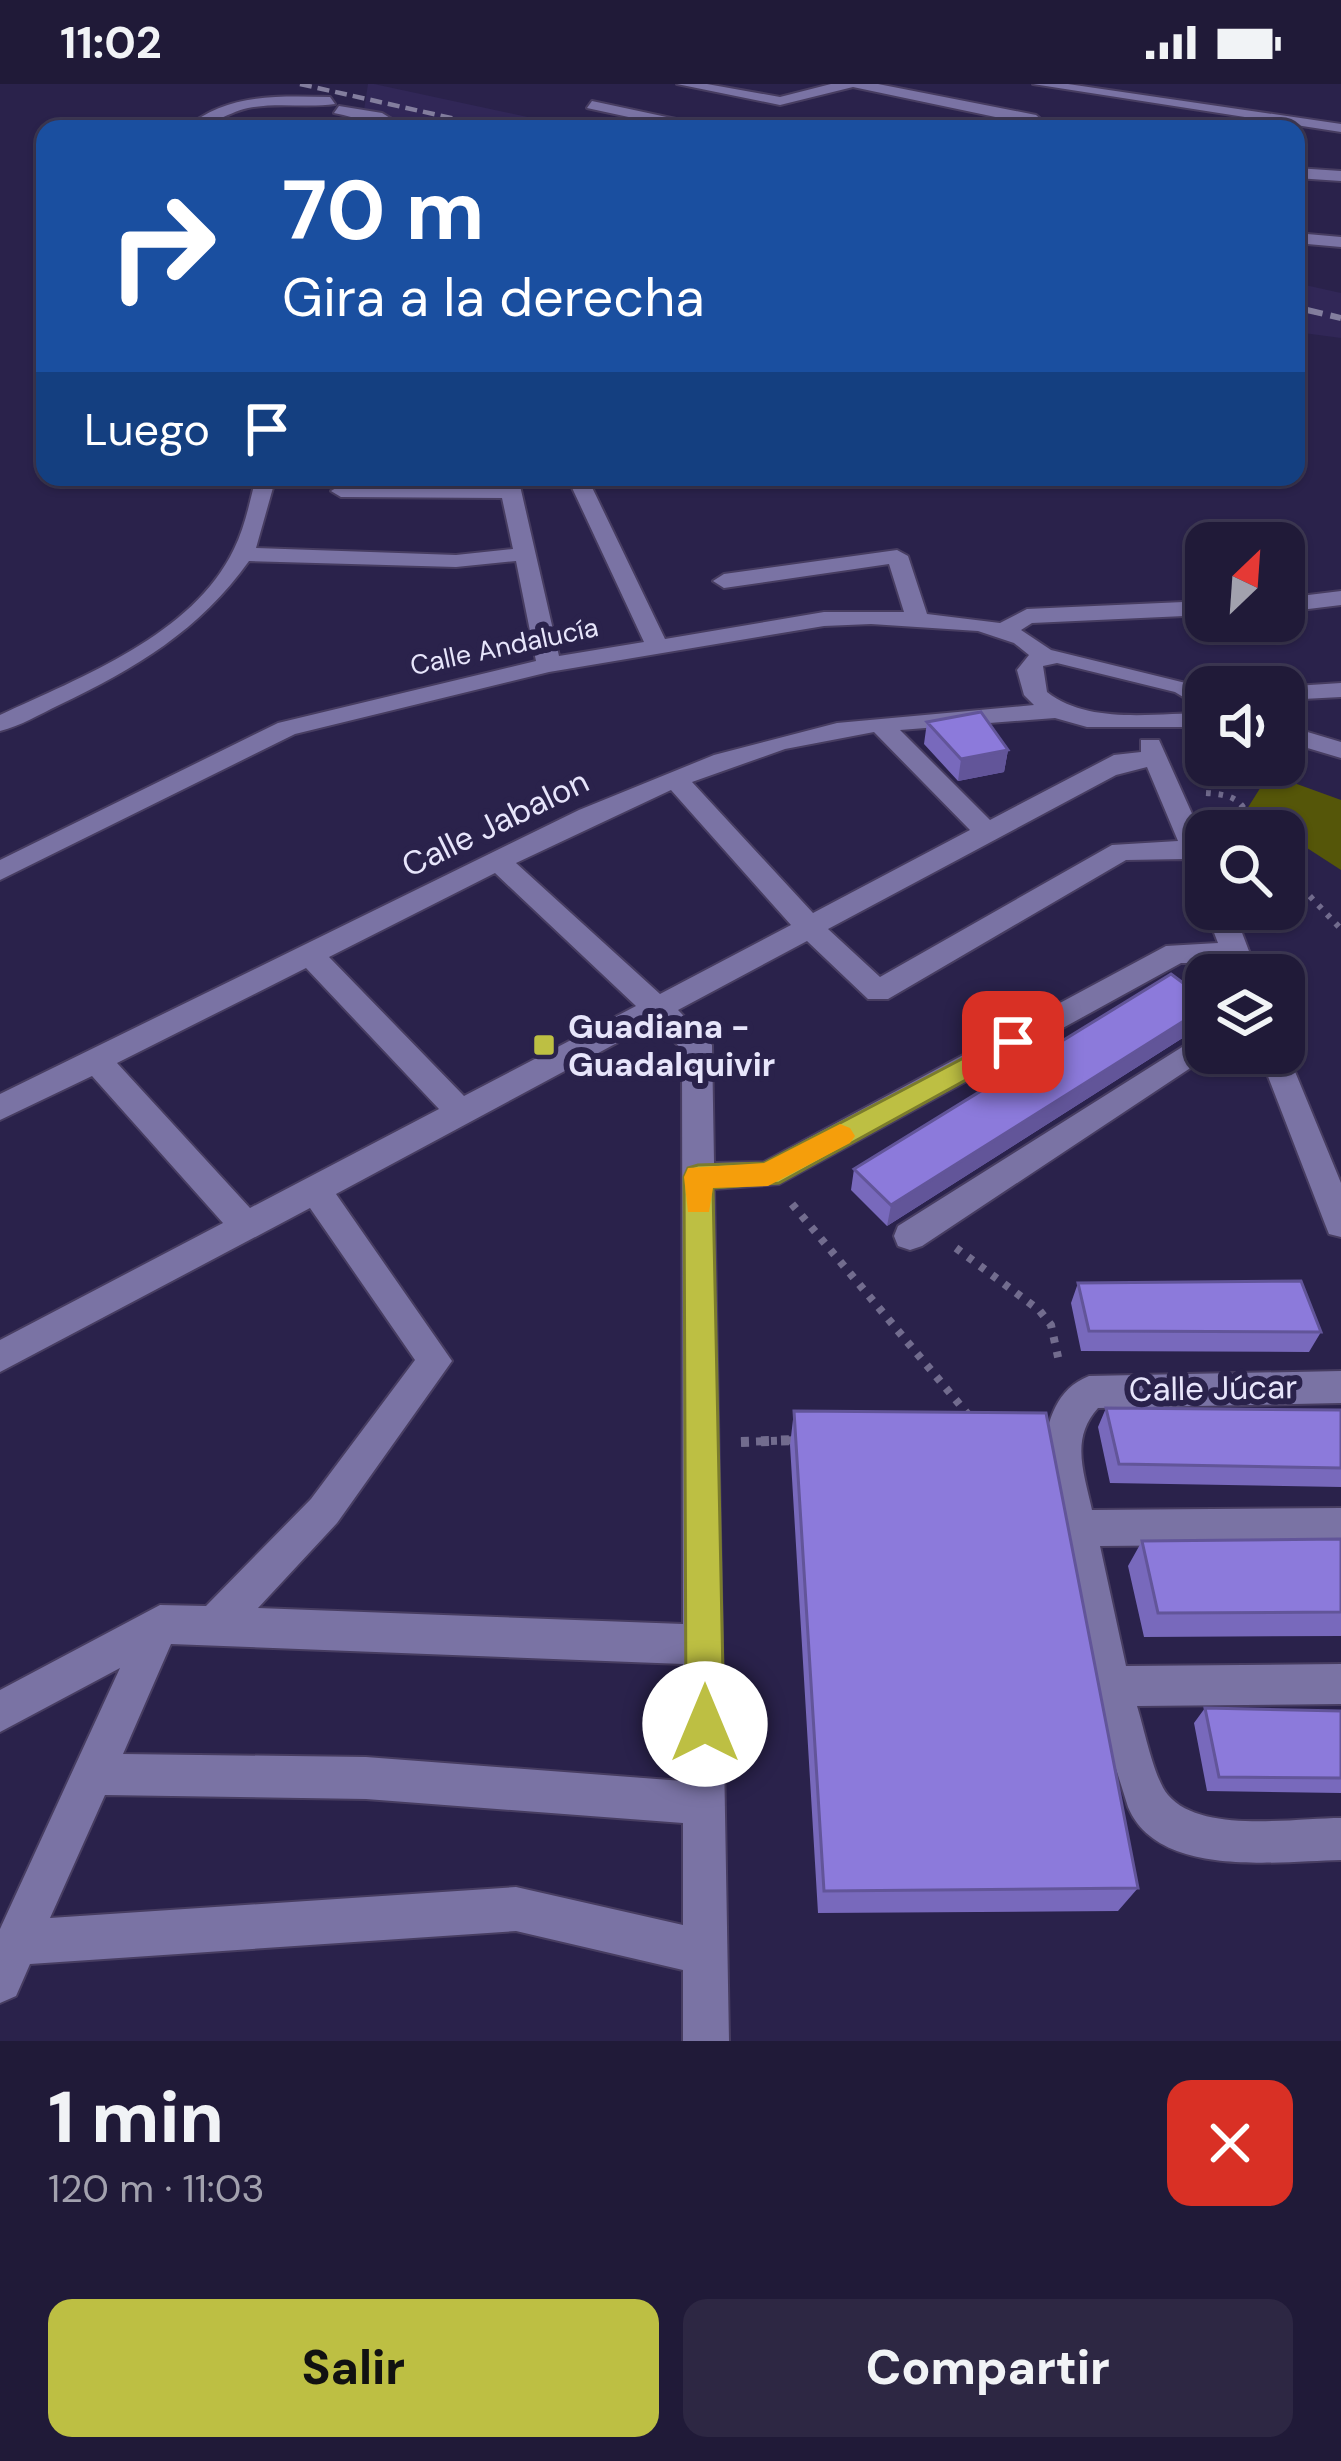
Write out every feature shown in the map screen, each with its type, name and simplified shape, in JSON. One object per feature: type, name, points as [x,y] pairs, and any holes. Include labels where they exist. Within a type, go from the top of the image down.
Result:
[{"type":"street","points":[[318,84],[348,120]]},
{"type":"street","points":[[684,84],[780,101],[852,84],[1034,120]]},
{"type":"street","points":[[1040,84],[1286,120]]},
{"type":"street","points":[[205,120],[239,103],[335,105],[384,120]]},
{"type":"street","points":[[592,106],[660,120]]},
{"type":"street","points":[[1305,123],[1341,128]]},
{"type":"street","points":[[1305,173],[1341,176]]},
{"type":"street","points":[[1305,239],[1341,242]]},
{"type":"street","points":[[0,724],[137,655],[213,593],[242,554],[263,486]]},
{"type":"street","points":[[341,491],[462,486]]},
{"type":"street","points":[[510,486],[548,665]]},
{"type":"street","points":[[581,486],[657,645]]},
{"type":"street","points":[[242,554],[456,561],[525,554]]},
{"type":"street","points":[[724,580],[897,556],[917,619]]},
{"type":"street","points":[[1305,602],[1341,598]]},
{"type":"street","points":[[1005,630],[1027,616],[1185,609]]},
{"type":"street","name":"Calle Andalucía","points":[[0,871],[287,728],[548,665],[824,619],[917,619],[1005,630],[1045,657]]},
{"type":"street","points":[[1056,711],[1036,695],[1030,682],[1030,665],[1045,657],[1160,681],[1185,696]]},
{"type":"street","points":[[1305,692],[1341,690]]},
{"type":"street","name":"Calle Jabalon","points":[[0,1108],[498,861],[676,780],[802,736],[1056,711],[1087,720],[1116,721],[1165,720],[1185,713]]},
{"type":"street","points":[[1165,720],[1153,732],[1154,752],[1185,822]]},
{"type":"street","points":[[1116,721],[1154,752]]},
{"type":"street","points":[[881,725],[988,833]]},
{"type":"street","points":[[1305,739],[1341,750]]},
{"type":"street","points":[[0,1357],[1123,761],[1154,752]]},
{"type":"street","points":[[676,780],[809,927],[878,992],[1121,851],[1185,861]]},
{"type":"street","points":[[498,861],[697,1045],[706,2041]]},
{"type":"street","points":[[698,1177],[768,1175],[1176,953],[1185,955]]},
{"type":"street","points":[[310,955],[461,1112]]},
{"type":"street","points":[[919,1229],[1185,1057]]},
{"type":"street","points":[[98,1062],[246,1226]]},
{"type":"street","points":[[1282,1074],[1341,1224]]},
{"type":"street","points":[[214,1626],[324,1511],[435,1361],[315,1190]]},
{"type":"street","name":"Calle Júcar","points":[[1075,1403],[1102,1390],[1341,1387]]},
{"type":"street","points":[[1075,1403],[1061,1452],[1109,1687],[1150,1808],[1172,1825],[1210,1841],[1341,1839]]},
{"type":"street","points":[[1078,1528],[1341,1526]]},
{"type":"street","points":[[0,1712],[160,1624],[705,1645]]},
{"type":"street","points":[[8,1962],[160,1624]]},
{"type":"street","points":[[1109,1687],[1341,1684]]},
{"type":"street","points":[[93,1774],[366,1778],[705,1804]]},
{"type":"street","points":[[8,1962],[516,1909],[706,1953]]},
{"type":"path","points":[[1173,791],[1234,795],[1246,810]]},
{"type":"path","points":[[1305,891],[1341,929]]},
{"type":"path","points":[[768,1175],[986,1435]]},
{"type":"path","points":[[919,1229],[1052,1325],[1067,1396],[1075,1403]]},
{"type":"path","points":[[702,1443],[820,1440]]},
{"type":"shaded area","points":[[368,84],[374,84],[541,120],[398,120],[364,110]]},
{"type":"shaded area","points":[[1305,285],[1341,293],[1341,338],[1305,333]]},
{"type":"shaded area","points":[[1261,786],[1302,786],[1341,800],[1341,870],[1305,847],[1305,810],[1247,809]]},
{"type":"building","points":[[981,712],[1008,750],[961,759],[927,722]]},
{"type":"building","points":[[1171,974],[1185,984],[1185,1020],[891,1205],[854,1169]]},
{"type":"building","points":[[1301,1281],[1321,1332],[1089,1331],[1078,1283]]},
{"type":"building","points":[[1106,1408],[1341,1410],[1341,1468],[1119,1464]]},
{"type":"building","points":[[794,1411],[1046,1413],[1138,1888],[824,1891]]},
{"type":"building","points":[[1341,1539],[1341,1612],[1158,1613],[1142,1541]]},
{"type":"building","points":[[1205,1708],[1341,1711],[1341,1778],[1219,1777]]},
{"type":"railway","points":[[300,84],[460,120]]},
{"type":"railway","points":[[1305,309],[1312,311]]},
{"type":"railway","points":[[1307,310],[1312,311]]},
{"type":"railway","points":[[1312,311],[1341,318]]},
{"type":"railway","points":[[1312,311],[1319,313]]},
{"type":"slow traffic","points":[[699,1204],[698,1177],[768,1175],[840,1136]]},
{"type":"place","name":"Guadiana - Guadalquivir","points":[[544,1045]]},
{"type":"route","points":[[705,1724],[698,1177],[768,1175],[1013,1042]]}]
